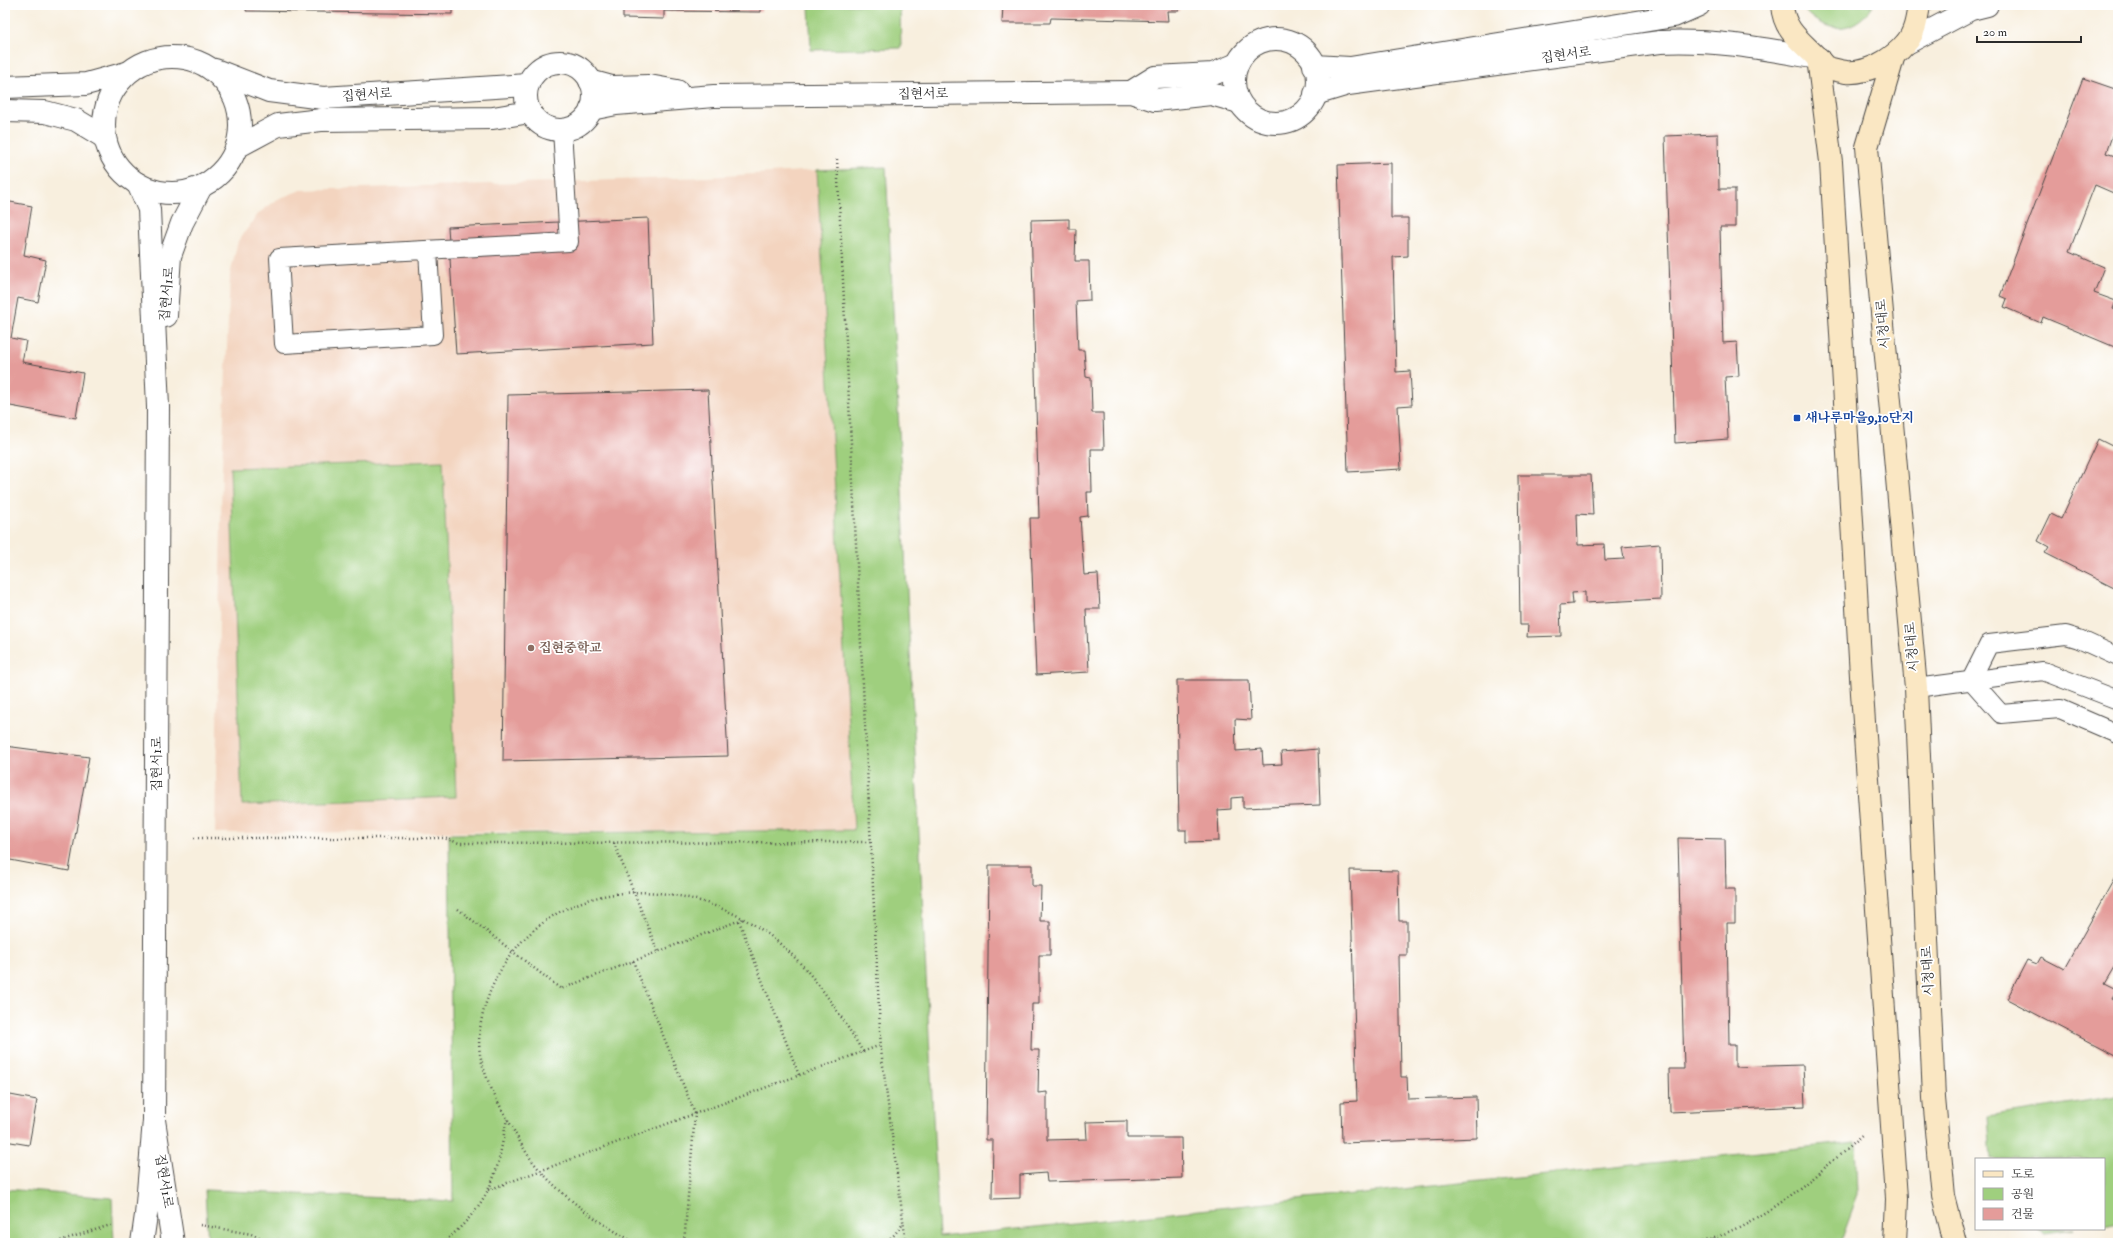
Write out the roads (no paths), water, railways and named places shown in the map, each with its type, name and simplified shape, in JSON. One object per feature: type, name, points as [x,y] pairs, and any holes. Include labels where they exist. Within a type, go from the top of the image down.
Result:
[{"type":"street","name":"집현서로","points":[[1314,66],[1358,67],[1674,16],[1699,5]]},
{"type":"street","points":[[1782,5],[1782,13],[1791,34],[1818,58],[1825,68],[1847,72],[1870,70],[1901,49],[1971,9],[1987,5]]},
{"type":"street","name":"시청대로","points":[[1918,5],[1917,22],[1901,49],[1867,147],[1916,688],[1934,1098],[1943,1196],[1955,1243]]},
{"type":"street","points":[[1268,40],[1282,40],[1296,45],[1307,53],[1314,66],[1318,80],[1315,94],[1309,107],[1298,117],[1285,122],[1270,123],[1258,119],[1248,112],[1239,102],[1234,90],[1234,77],[1237,64],[1244,53],[1254,45],[1268,40]]},
{"type":"street","name":"집현서로","points":[[1315,94],[1348,84],[1660,42],[1692,40],[1738,44],[1818,58]]},
{"type":"street","points":[[5,87],[86,84],[126,74],[146,61],[168,56],[190,59],[210,68],[226,84],[237,103],[241,125],[237,147],[227,167],[211,182],[191,192],[169,194],[146,189],[126,177],[112,159],[104,137],[104,113],[112,92],[126,74]]},
{"type":"street","points":[[1818,58],[1831,162],[1863,701],[1897,1198],[1895,1243]]},
{"type":"street","points":[[558,63],[574,66],[584,72],[590,81],[593,92],[591,109],[582,122],[573,127],[562,130],[551,129],[541,124],[530,112],[526,96],[528,85],[534,75],[542,68],[558,63]]},
{"type":"street","points":[[1132,92],[1155,77],[1213,74],[1237,64]]},
{"type":"street","name":"집현서로","points":[[210,68],[269,91],[323,98],[528,85]]},
{"type":"street","name":"집현서로","points":[[590,81],[612,87],[649,86],[714,96]]},
{"type":"street","name":"집현서로","points":[[591,109],[616,104],[714,96],[1132,92],[1155,100],[1211,94],[1239,102]]},
{"type":"street","points":[[5,111],[45,112],[76,120],[104,137]]},
{"type":"street","name":"집현서로","points":[[237,147],[278,125],[321,120],[493,118],[530,112]]},
{"type":"street","name":"집현서1로","points":[[138,184],[149,209],[158,407],[154,1120],[146,1215],[142,1243]]},
{"type":"street","name":"집현서1로","points":[[158,407],[170,256],[182,223],[201,186]]},
{"type":"street","name":"집현서1로","points":[[154,1120],[173,1243]]},
{"type":"lane","points":[[428,251],[434,335],[284,344],[279,258],[428,251],[569,242],[562,130]]},
{"type":"lane","points":[[1971,680],[1989,644],[2066,636],[2079,639],[2118,657]]},
{"type":"lane","points":[[1916,688],[2043,671],[2118,700]]},
{"type":"lane","points":[[1971,680],[2001,714],[2060,709],[2118,734]]},
{"type":"place","name":"새나루마을9,10단지","points":[[1797,418]]},
{"type":"place","name":"집현중학교","points":[[531,648]]}]
